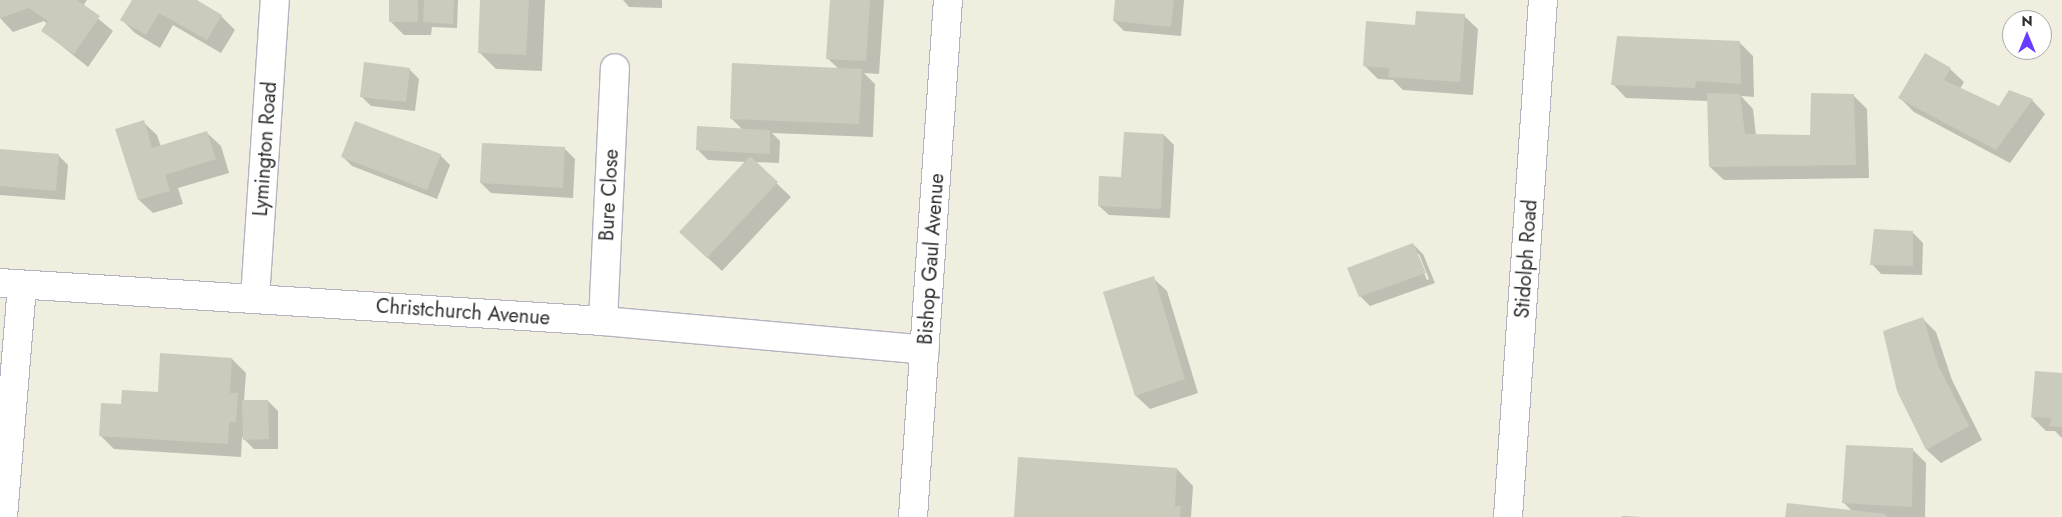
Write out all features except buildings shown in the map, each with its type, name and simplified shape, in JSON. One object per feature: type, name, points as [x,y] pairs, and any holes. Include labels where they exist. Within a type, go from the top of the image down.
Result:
[{"type":"street","name":"Lymington Road","points":[[255,298],[275,0]]},
{"type":"street","name":"Bishop Gaul Avenue","points":[[913,517],[926,350],[948,0]]},
{"type":"street","name":"Stidolph Road","points":[[1508,517],[1544,0]]},
{"type":"street","name":"Bure Close","points":[[603,321],[616,68]]},
{"type":"street","name":"Christchurch Avenue","points":[[11,284],[603,321],[926,350]]},
{"type":"street","points":[[3,517],[11,284]]}]
